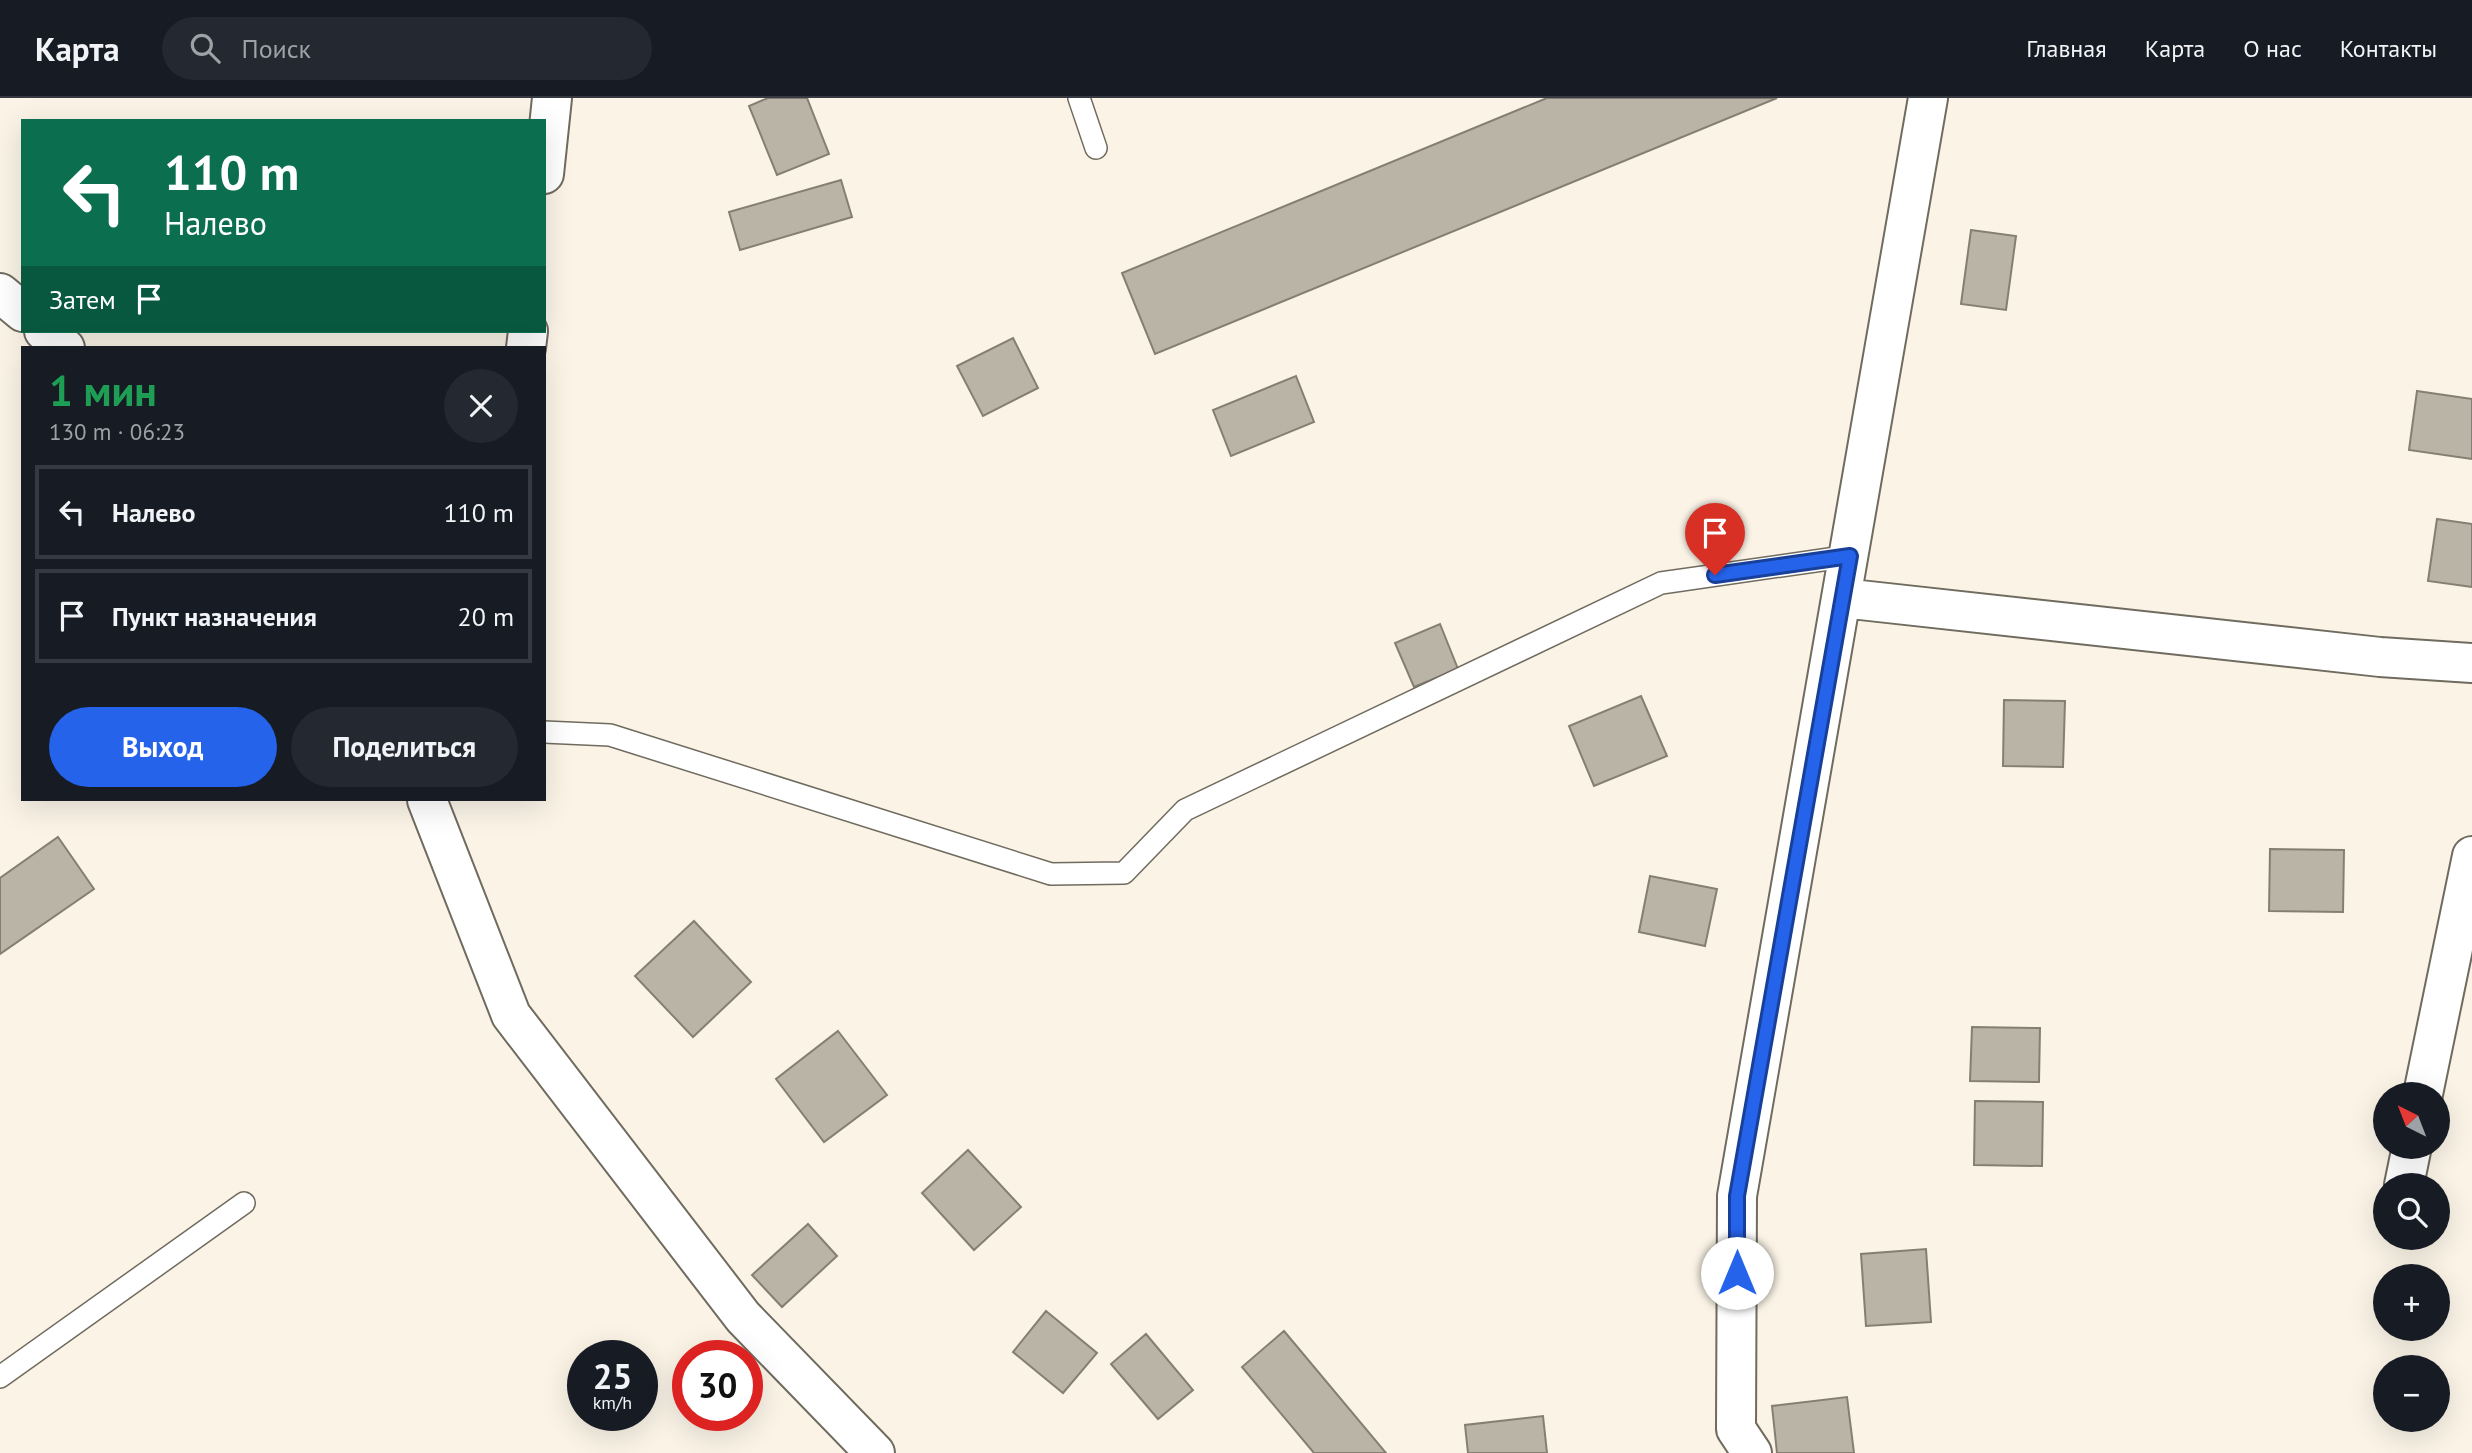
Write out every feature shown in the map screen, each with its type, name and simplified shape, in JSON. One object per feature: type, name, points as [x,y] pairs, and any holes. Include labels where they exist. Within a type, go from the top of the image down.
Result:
[{"type":"street","points":[[546,155],[552,98]]},
{"type":"street","points":[[1752,1453],[1736,1429],[1737,1196],[1928,98]]},
{"type":"street","points":[[0,293],[21,311]]},
{"type":"street","points":[[46,333],[63,346]]},
{"type":"street","points":[[1842,598],[2380,657],[2472,663]]},
{"type":"street","points":[[427,801],[512,1015],[743,1317],[875,1453]]},
{"type":"street","points":[[2425,1082],[2472,856]]},
{"type":"lane","points":[[1079,98],[1096,148]]},
{"type":"lane","points":[[546,732],[610,735],[1051,874],[1124,873],[1185,810],[1661,583],[1850,556]]},
{"type":"lane","points":[[0,1377],[244,1203]]},
{"type":"building","points":[[768,98],[807,98],[829,154],[777,175],[749,106]]},
{"type":"building","points":[[1547,98],[1777,98],[1155,354],[1122,273]]},
{"type":"building","points":[[841,180],[852,217],[740,250],[729,212]]},
{"type":"building","points":[[1971,230],[2016,236],[2006,310],[1961,304]]},
{"type":"building","points":[[1013,338],[1038,388],[983,416],[957,366]]},
{"type":"building","points":[[1296,376],[1314,422],[1231,456],[1213,410]]},
{"type":"building","points":[[2417,391],[2472,399],[2472,459],[2409,450]]},
{"type":"building","points":[[2437,519],[2472,524],[2472,587],[2428,581]]},
{"type":"building","points":[[1440,624],[1458,669],[1414,687],[1395,643]]},
{"type":"building","points":[[1641,696],[1667,756],[1594,786],[1569,726]]},
{"type":"building","points":[[2004,700],[2065,701],[2063,767],[2003,766]]},
{"type":"building","points":[[58,837],[94,889],[0,954],[0,878]]},
{"type":"building","points":[[2270,849],[2344,850],[2343,912],[2269,911]]},
{"type":"building","points":[[1650,876],[1717,889],[1705,946],[1639,932]]},
{"type":"building","points":[[694,921],[751,982],[693,1037],[635,976]]},
{"type":"building","points":[[1972,1027],[2040,1028],[2039,1082],[1970,1081]]},
{"type":"building","points":[[838,1031],[887,1095],[824,1142],[776,1079]]},
{"type":"building","points":[[1975,1101],[2043,1102],[2042,1166],[1974,1165]]},
{"type":"building","points":[[968,1150],[1021,1207],[974,1250],[922,1193]]},
{"type":"building","points":[[808,1224],[837,1256],[782,1307],[752,1275]]},
{"type":"building","points":[[1926,1249],[1931,1322],[1866,1326],[1861,1254]]},
{"type":"building","points":[[1046,1311],[1097,1353],[1063,1393],[1013,1352]]},
{"type":"building","points":[[1284,1331],[1386,1453],[1314,1453],[1242,1367]]},
{"type":"building","points":[[1146,1334],[1193,1390],[1158,1419],[1111,1364]]},
{"type":"building","points":[[1847,1397],[1854,1453],[1777,1453],[1772,1406]]},
{"type":"building","points":[[1543,1416],[1547,1453],[1468,1453],[1465,1425]]},
{"type":"route","points":[[1715,575],[1850,556],[1737,1196],[1737,1273]]}]
